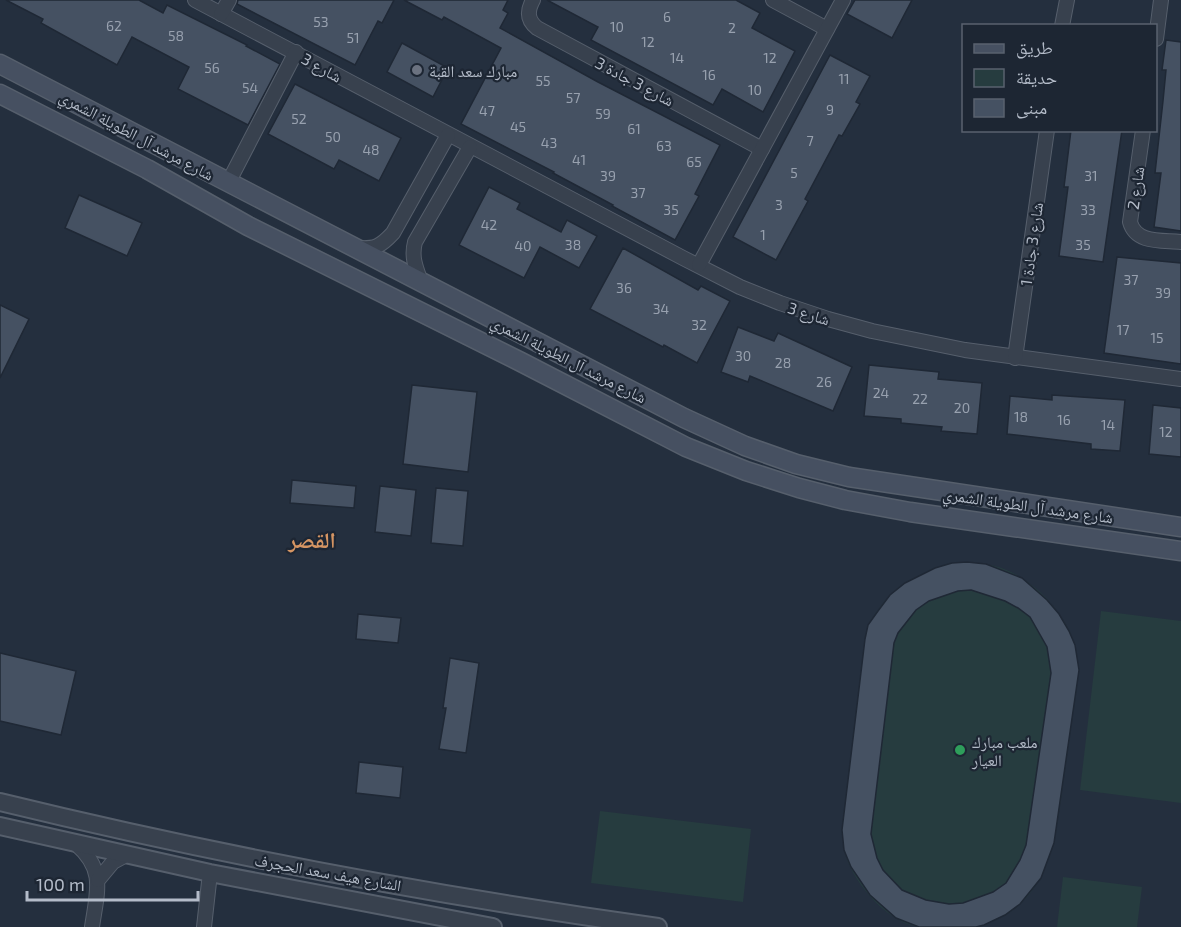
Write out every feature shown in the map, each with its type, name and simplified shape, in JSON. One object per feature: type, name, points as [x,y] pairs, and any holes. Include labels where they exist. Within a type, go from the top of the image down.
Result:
[{"type":"main road","name":"شارع مرشد آل الطويلة الشمري","points":[[0,64],[586,369],[724,437],[796,464],[849,477],[1181,527]]},
{"type":"main road","name":"شارع مرشد آل الطويلة الشمري","points":[[0,94],[134,163],[248,226],[686,447],[757,474],[845,500],[910,512],[1181,551]]},
{"type":"main road","points":[[134,163],[133,153],[142,149],[198,177],[213,182],[228,183]]},
{"type":"main road","points":[[521,362],[540,366],[571,383],[583,378],[586,369]]},
{"type":"main road","points":[[1020,528],[1030,522],[1063,524],[1068,516],[1062,510]]},
{"type":"main road","points":[[1090,538],[1090,532],[1094,528],[1122,529],[1128,526],[1131,520]]},
{"type":"street","name":"شارع 3","points":[[195,0],[470,147],[740,287],[828,319],[964,350],[1181,379]]},
{"type":"street","points":[[221,14],[229,0]]},
{"type":"street","name":"شارع 3 جادة 3","points":[[533,0],[529,19],[537,28],[762,148]]},
{"type":"street","points":[[773,0],[827,29]]},
{"type":"street","points":[[699,265],[843,0]]},
{"type":"street","points":[[1062,24],[1067,0]]},
{"type":"street","points":[[1157,26],[1161,0]]},
{"type":"street","points":[[228,183],[296,52]]},
{"type":"street","name":"شارع 3 جادة 1","points":[[1015,358],[1047,132]]},
{"type":"street","name":"شارع 2","points":[[1143,132],[1130,222],[1132,230],[1141,238],[1181,242]]},
{"type":"street","points":[[356,248],[374,249],[393,233],[448,135]]},
{"type":"street","points":[[421,282],[414,265],[415,242],[470,147]]},
{"type":"street","name":"الشارع هيف سعد الحجرف","points":[[0,802],[125,832],[390,883],[533,909],[658,927]]},
{"type":"street","name":"الشارع هيف سعد الحجرف","points":[[0,826],[210,873],[493,927]]},
{"type":"street","points":[[76,844],[90,858],[98,880],[92,927]]},
{"type":"street","points":[[98,880],[113,862],[126,855]]},
{"type":"street","points":[[204,927],[210,873]]},
{"type":"street","points":[[387,908],[396,896],[396,891],[390,883]]},
{"type":"street","points":[[415,913],[412,902],[417,892],[422,889]]},
{"type":"green space","name":"ملعب مبارك العيار","points":[[952,563],[997,567],[1022,578],[1034,587],[1054,607],[1069,630],[1079,670],[1057,824],[1045,868],[1034,888],[1020,904],[1001,917],[976,927],[914,926],[891,915],[861,885],[848,861],[842,830],[865,639],[870,624],[877,611],[898,589],[923,574]]},
{"type":"green space","points":[[1101,611],[1181,621],[1181,803],[1080,790]]},
{"type":"green space","points":[[600,811],[751,829],[743,902],[591,883]]},
{"type":"green space","points":[[1063,877],[1142,887],[1137,927],[1057,927]]},
{"type":"building","points":[[6,0],[139,0],[163,13],[167,5],[280,64],[248,125],[178,89],[189,67],[132,37],[117,65],[41,23],[43,19]]},
{"type":"building","points":[[238,0],[394,0],[382,23],[378,21],[355,65],[237,4]]},
{"type":"building","points":[[404,0],[508,0],[503,10],[508,13],[500,28],[720,145],[695,194],[699,196],[675,240],[554,172],[461,124],[501,48],[444,17],[442,20]]},
{"type":"building","points":[[547,0],[736,0],[760,13],[752,28],[795,51],[763,112],[722,89],[713,105],[591,40],[598,27]]},
{"type":"building","points":[[855,0],[912,0],[892,38],[847,14]]},
{"type":"building","points":[[1166,40],[1181,42],[1181,231],[1154,227],[1161,173],[1155,173],[1166,70],[1162,70]]},
{"type":"building","name":"مبارك سعد القبة","points":[[402,43],[448,68],[433,97],[387,72]]},
{"type":"building","points":[[830,55],[870,76],[856,102],[860,104],[842,136],[839,135],[805,199],[808,201],[776,260],[733,237]]},
{"type":"building","points":[[295,84],[401,138],[379,181],[339,160],[334,169],[268,134]]},
{"type":"building","points":[[1071,132],[1122,132],[1103,262],[1059,256],[1068,187],[1064,187]]},
{"type":"building","points":[[489,187],[520,203],[517,209],[561,232],[567,220],[597,236],[579,268],[540,247],[524,278],[459,245]]},
{"type":"building","points":[[79,195],[142,223],[127,256],[65,228]]},
{"type":"building","points":[[623,248],[698,290],[701,286],[730,301],[697,363],[590,309]]},
{"type":"building","points":[[1117,257],[1181,263],[1181,364],[1104,353]]},
{"type":"building","points":[[0,305],[29,319],[0,378]]},
{"type":"building","points":[[738,327],[774,341],[778,333],[852,367],[833,411],[750,376],[748,382],[721,372]]},
{"type":"building","points":[[869,365],[939,372],[938,379],[982,383],[977,434],[941,431],[942,427],[901,423],[901,419],[864,416]]},
{"type":"building","points":[[412,385],[477,392],[468,472],[403,464]]},
{"type":"building","points":[[1052,395],[1125,400],[1120,451],[1091,449],[1091,444],[1007,434],[1010,396],[1052,400]]},
{"type":"building","points":[[1153,405],[1181,408],[1181,457],[1149,454]]},
{"type":"building","points":[[292,480],[356,486],[354,508],[290,503]]},
{"type":"building","points":[[380,486],[416,490],[411,536],[375,532]]},
{"type":"building","points":[[436,488],[468,491],[463,546],[431,543]]},
{"type":"building","points":[[952,563],[986,564],[1022,578],[1059,614],[1075,645],[1079,670],[1054,843],[1041,878],[1020,904],[1005,915],[984,925],[919,927],[896,918],[870,895],[851,867],[844,850],[842,830],[868,625],[890,595],[905,583],[935,568]],"holes":[[[971,590],[1005,601],[1030,617],[1047,647],[1051,673],[1026,845],[1006,883],[993,892],[963,903],[949,904],[926,900],[902,890],[883,870],[877,858],[871,834],[894,643],[898,633],[916,610],[929,601],[958,591]]]},
{"type":"building","points":[[358,614],[401,618],[398,643],[356,639]]},
{"type":"building","points":[[0,653],[76,671],[61,735],[0,721]]},
{"type":"building","points":[[450,658],[479,663],[466,753],[439,749],[446,708],[443,708]]},
{"type":"building","points":[[359,762],[403,767],[400,798],[356,793]]},
{"type":"place","name":"مبارك سعد القبة","points":[[417,70]]},
{"type":"place","name":"ملعب مبارك العيار","points":[[960,750]]},
{"type":"district","name":"القصر","points":[[312,539]]}]
